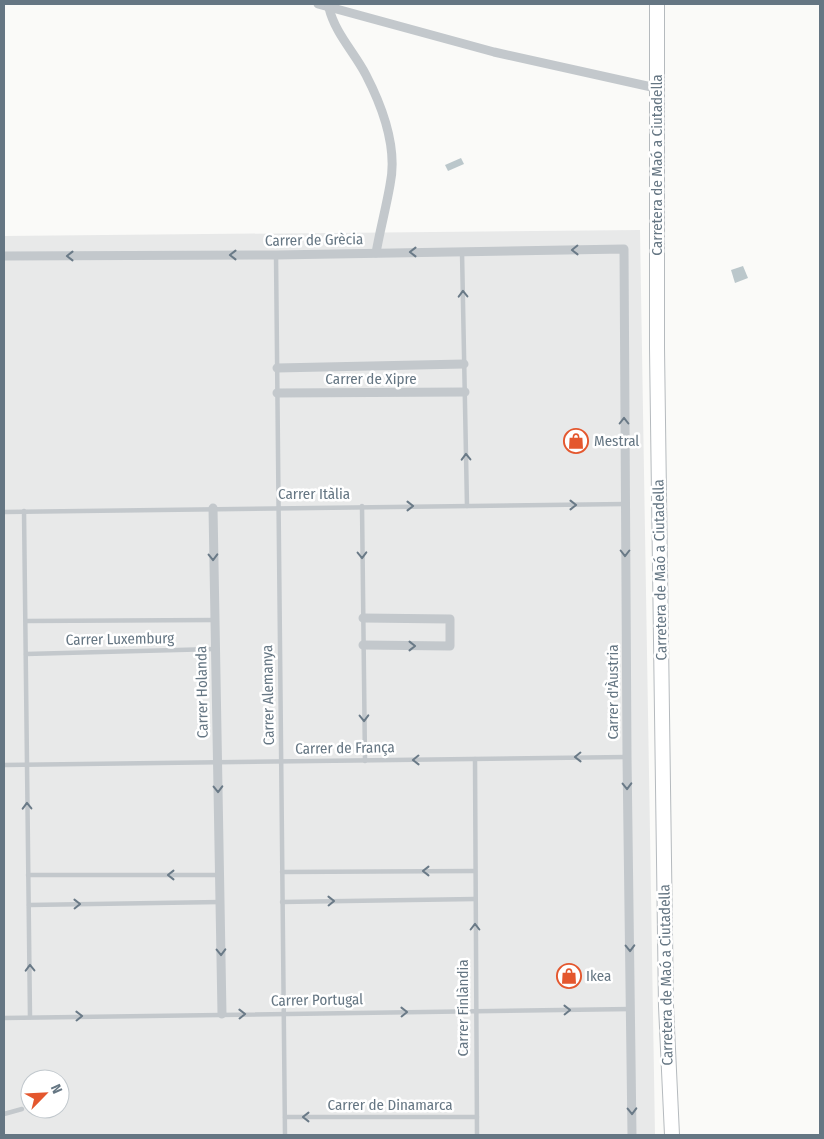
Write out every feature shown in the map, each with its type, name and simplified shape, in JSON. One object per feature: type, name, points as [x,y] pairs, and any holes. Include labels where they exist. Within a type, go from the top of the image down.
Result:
[{"type":"main road","name":"Carretera de Maó a Ciutadella","points":[[657,4],[657,348],[666,1006],[672,1135]]},
{"type":"street","points":[[318,4],[494,52],[656,88]]},
{"type":"street","points":[[330,8],[333,23],[369,83],[383,115],[391,145],[391,183],[376,253]]},
{"type":"street","name":"Carrer de Grècia","points":[[4,256],[276,255],[624,249]]},
{"type":"street","name":"Carrer d'Àustria","points":[[624,249],[627,757],[632,1135]]},
{"type":"street","name":"Carrer de Xipre","points":[[277,368],[464,364]]},
{"type":"street","name":"Carrer de Xipre","points":[[278,393],[465,392]]},
{"type":"street","name":"Carrer Holanda","points":[[212,508],[222,1014]]},
{"type":"street","points":[[363,618],[450,619],[450,646],[364,646]]},
{"type":"lane","points":[[462,252],[467,506]]},
{"type":"lane","name":"Carrer Alemanya","points":[[276,255],[285,1135]]},
{"type":"lane","name":"Carrer Itàlia","points":[[4,512],[625,504]]},
{"type":"lane","points":[[362,506],[365,761]]},
{"type":"lane","points":[[24,511],[30,1017]]},
{"type":"lane","name":"Carrer Luxemburg","points":[[26,621],[215,620]]},
{"type":"lane","name":"Carrer Luxemburg","points":[[26,654],[215,649]]},
{"type":"lane","name":"Carrer de França","points":[[4,765],[627,757]]},
{"type":"lane","name":"Carrer Finlàndia","points":[[475,759],[477,1117]]},
{"type":"lane","points":[[282,872],[475,871]]},
{"type":"lane","points":[[28,875],[220,875]]},
{"type":"lane","points":[[282,902],[475,900]]},
{"type":"lane","points":[[28,905],[220,902]]},
{"type":"lane","name":"Carrer Portugal","points":[[4,1018],[631,1009]]},
{"type":"lane","points":[[4,1114],[20,1110]]},
{"type":"lane","name":"Carrer de Dinamarca","points":[[285,1117],[477,1117]]},
{"type":"lane","points":[[477,1117],[477,1135]]},
{"type":"shaded area","points":[[461,158],[464,164],[448,171],[445,165]]},
{"type":"shaded area","points":[[640,230],[655,1135],[4,1135],[4,236]]},
{"type":"shaded area","points":[[743,266],[748,278],[735,283],[731,270]]},
{"type":"place","name":"Mestral","points":[[576,441]]},
{"type":"place","name":"Ikea","points":[[569,976]]}]
